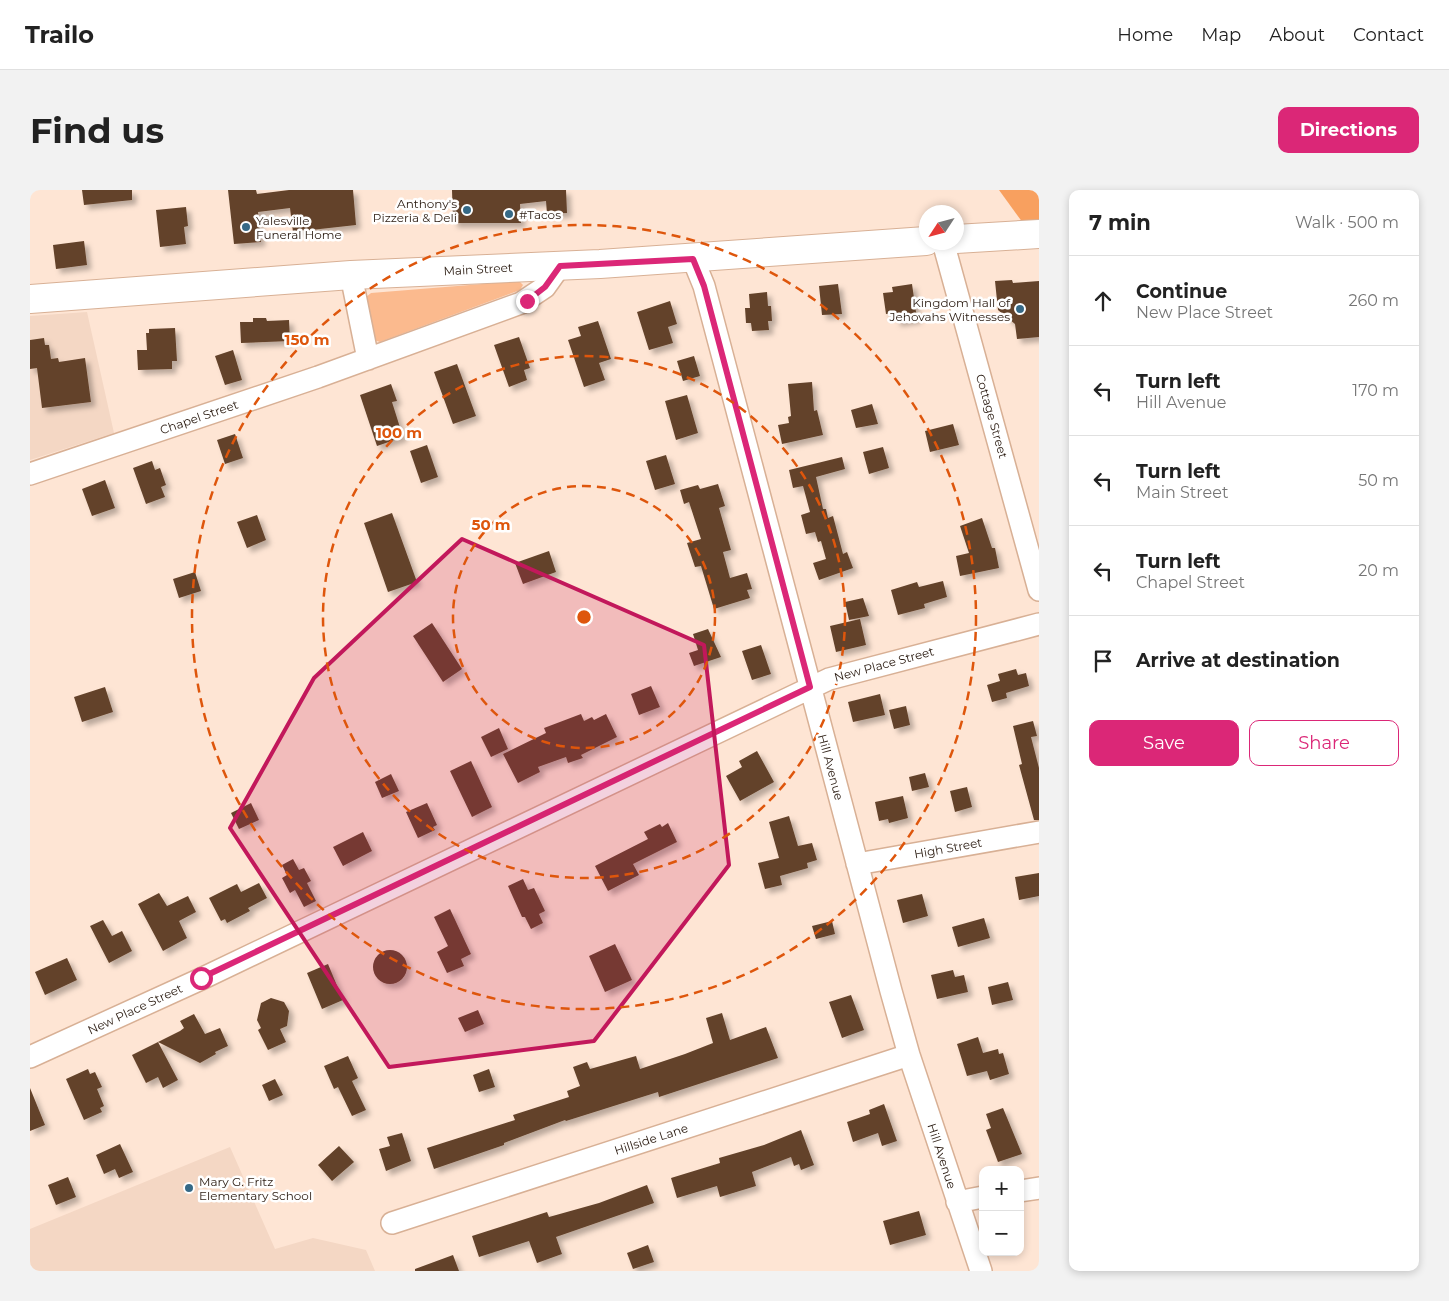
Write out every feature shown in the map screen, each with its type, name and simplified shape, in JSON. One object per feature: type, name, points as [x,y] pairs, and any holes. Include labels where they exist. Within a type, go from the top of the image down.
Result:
[{"type":"main road","points":[[964,239],[1039,234]]},
{"type":"main road","name":"Main Street","points":[[30,299],[350,275],[693,259],[919,242]]},
{"type":"street","name":"Cottage Street","points":[[945,250],[1039,590]]},
{"type":"street","name":"Hill Avenue","points":[[693,259],[704,286],[857,864],[910,1055],[981,1271]]},
{"type":"street","name":"Chapel Street","points":[[30,474],[368,359],[527,301],[545,287],[560,266]]},
{"type":"street","points":[[350,275],[368,359]]},
{"type":"street","name":"New Place Street","points":[[30,1057],[201,978],[810,687],[829,679],[1039,624]]},
{"type":"street","name":"High Street","points":[[857,864],[1039,832]]},
{"type":"street","name":"Hillside Lane","points":[[392,1224],[910,1055]]},
{"type":"street","points":[[1024,1190],[1039,1188]]},
{"type":"street","points":[[957,1202],[979,1198]]},
{"type":"highlighted area","points":[[462,539],[704,645],[729,865],[594,1041],[389,1067],[230,828],[314,678]]},
{"type":"shaded area","points":[[999,190],[1039,190],[1039,221],[1023,223]]},
{"type":"shaded area","points":[[519,281],[523,285],[520,290],[380,342],[374,340],[365,298],[371,293]]},
{"type":"shaded area","points":[[87,312],[114,433],[30,460],[30,316]]},
{"type":"shaded area","name":"Mary G. Fritz Elementary School","points":[[230,1147],[275,1249],[313,1238],[366,1250],[375,1271],[30,1271],[30,1229]]},
{"type":"building","points":[[82,190],[132,190],[132,200],[84,205]]},
{"type":"building","points":[[228,190],[256,190],[257,194],[289,190],[353,190],[356,225],[293,232],[290,208],[258,212],[261,242],[234,244]]},
{"type":"building","points":[[452,190],[566,190],[567,213],[547,214],[546,201],[520,204],[521,223],[453,223]]},
{"type":"building","points":[[186,207],[188,226],[184,227],[186,244],[160,247],[156,210]]},
{"type":"building","points":[[84,241],[87,265],[56,269],[53,245]]},
{"type":"building","name":"Kingdom Hall of Jehovahs Witnesses","points":[[1012,280],[1013,283],[1039,281],[1039,337],[1017,339],[1015,324],[998,310],[995,281]]},
{"type":"building","points":[[838,284],[842,314],[822,315],[819,286]]},
{"type":"building","points":[[912,284],[917,319],[896,322],[895,313],[886,314],[883,293],[893,292],[892,287]]},
{"type":"building","points":[[767,292],[768,306],[771,306],[772,321],[768,321],[769,330],[752,331],[751,323],[746,323],[745,308],[750,308],[749,294]]},
{"type":"building","points":[[670,301],[677,324],[668,327],[673,343],[649,350],[637,312]]},
{"type":"building","points":[[253,318],[266,318],[267,321],[289,320],[290,341],[241,343],[240,322],[253,322]]},
{"type":"building","points":[[598,321],[611,359],[599,363],[605,380],[584,387],[568,340],[581,336],[578,327]]},
{"type":"building","points":[[175,328],[177,361],[172,361],[172,369],[138,370],[137,350],[147,350],[146,333],[149,333],[149,329]]},
{"type":"building","points":[[519,337],[530,368],[524,370],[527,380],[509,387],[494,345]]},
{"type":"building","points":[[44,338],[45,345],[49,345],[51,359],[58,358],[59,362],[85,358],[91,402],[42,408],[37,368],[30,369],[30,340]]},
{"type":"building","points":[[233,350],[242,380],[225,385],[215,356]]},
{"type":"building","points":[[694,356],[700,376],[683,381],[677,361]]},
{"type":"building","points":[[457,364],[476,416],[453,424],[434,372]]},
{"type":"building","points":[[812,382],[814,411],[817,410],[823,435],[782,444],[778,425],[789,423],[788,417],[791,416],[788,384]]},
{"type":"building","points":[[391,384],[397,401],[392,402],[403,437],[377,446],[360,395]]},
{"type":"building","points":[[687,395],[698,433],[676,440],[665,401]]},
{"type":"building","points":[[872,404],[878,424],[856,428],[851,410]]},
{"type":"building","points":[[953,424],[959,445],[930,452],[925,431]]},
{"type":"building","points":[[235,434],[243,458],[225,464],[217,440]]},
{"type":"building","points":[[427,445],[438,477],[421,483],[410,451]]},
{"type":"building","points":[[883,447],[889,468],[869,474],[863,452]]},
{"type":"building","points":[[666,455],[675,484],[655,490],[646,461]]},
{"type":"building","points":[[842,457],[845,469],[816,477],[823,509],[826,509],[828,518],[833,516],[843,554],[847,552],[853,568],[819,580],[813,563],[826,559],[821,541],[818,542],[815,532],[806,534],[801,515],[810,512],[803,486],[793,488],[789,470]]},
{"type":"building","points":[[152,461],[155,470],[160,468],[166,485],[161,487],[165,497],[146,504],[133,468]]},
{"type":"building","points":[[105,480],[115,508],[92,516],[82,489]]},
{"type":"building","points":[[718,484],[725,506],[719,508],[731,550],[723,552],[730,578],[747,573],[752,589],[747,590],[750,598],[714,609],[701,566],[695,567],[687,543],[701,539],[689,502],[684,504],[680,490],[698,485],[700,489]]},
{"type":"building","points":[[392,513],[417,582],[388,592],[364,523]]},
{"type":"building","points":[[257,515],[266,540],[247,548],[237,522]]},
{"type":"building","points":[[982,518],[992,548],[995,548],[999,568],[960,576],[956,556],[969,553],[960,526]]},
{"type":"building","points":[[549,551],[556,572],[523,584],[515,563]]},
{"type":"building","points":[[195,572],[201,591],[179,598],[173,579]]},
{"type":"building","points":[[943,581],[947,597],[924,604],[925,608],[898,615],[891,590],[917,582],[919,587]]},
{"type":"building","points":[[863,598],[869,616],[849,620],[845,602]]},
{"type":"building","points":[[860,619],[866,645],[836,652],[830,626]]},
{"type":"building","points":[[432,623],[462,669],[443,682],[413,636]]},
{"type":"building","points":[[708,629],[721,657],[694,666],[689,653],[698,650],[693,634]]},
{"type":"building","points":[[761,645],[771,674],[752,680],[742,651]]},
{"type":"building","points":[[1016,669],[1018,675],[1026,673],[1029,686],[1006,693],[1007,698],[992,702],[987,685],[1000,681],[998,674]]},
{"type":"building","points":[[651,686],[660,707],[639,715],[631,694]]},
{"type":"building","points":[[105,687],[113,712],[82,722],[74,697]]},
{"type":"building","points":[[880,694],[885,715],[853,722],[848,702]]},
{"type":"building","points":[[906,706],[910,725],[894,729],[889,710]]},
{"type":"building","points":[[581,714],[584,721],[592,717],[594,720],[606,714],[617,737],[581,755],[583,758],[568,763],[566,757],[538,767],[540,772],[518,783],[503,754],[546,733],[544,728]]},
{"type":"building","points":[[1033,721],[1037,736],[1031,737],[1039,768],[1039,820],[1034,820],[1019,765],[1022,764],[1013,726]]},
{"type":"building","points":[[499,728],[508,749],[491,757],[481,737]]},
{"type":"building","points":[[757,751],[774,782],[740,801],[726,776],[742,767],[739,761]]},
{"type":"building","points":[[471,761],[492,807],[472,817],[450,771]]},
{"type":"building","points":[[925,773],[929,787],[912,791],[909,777]]},
{"type":"building","points":[[391,774],[399,791],[382,798],[375,782]]},
{"type":"building","points":[[967,787],[972,807],[955,812],[950,791]]},
{"type":"building","points":[[903,796],[908,818],[889,823],[888,819],[879,821],[875,802]]},
{"type":"building","points":[[251,803],[259,820],[239,829],[231,813]]},
{"type":"building","points":[[427,803],[437,825],[433,827],[435,830],[418,838],[406,812]]},
{"type":"building","points":[[789,816],[798,846],[812,843],[817,860],[807,863],[808,868],[780,876],[782,885],[765,889],[758,863],[779,858],[769,822]]},
{"type":"building","points":[[668,823],[677,842],[633,864],[639,875],[608,891],[595,866],[648,839],[644,832],[660,824],[662,827]]},
{"type":"building","points":[[363,832],[372,851],[343,866],[333,847]]},
{"type":"building","points":[[293,859],[299,870],[304,868],[311,881],[307,883],[316,901],[304,907],[295,890],[290,893],[282,878],[287,875],[282,865]]},
{"type":"building","points":[[1039,873],[1039,896],[1019,900],[1015,877]]},
{"type":"building","points":[[523,879],[528,890],[534,888],[545,911],[539,914],[543,923],[531,929],[525,917],[522,917],[508,886]]},
{"type":"building","points":[[259,883],[267,898],[248,908],[250,911],[227,923],[225,919],[221,921],[209,898],[237,884],[241,892]]},
{"type":"building","points":[[159,893],[167,906],[188,896],[196,912],[179,921],[187,938],[163,951],[138,904]]},
{"type":"building","points":[[922,894],[928,916],[903,923],[897,900]]},
{"type":"building","points":[[450,909],[471,954],[461,959],[464,966],[447,973],[437,952],[448,946],[434,917]]},
{"type":"building","points":[[984,918],[990,938],[958,947],[952,927]]},
{"type":"building","points":[[103,920],[112,936],[122,931],[132,951],[109,963],[90,926]]},
{"type":"building","points":[[832,921],[835,934],[816,939],[812,926]]},
{"type":"building","points":[[615,944],[632,980],[605,992],[589,956]]},
{"type":"building","points":[[390,950],[402,955],[407,967],[402,979],[390,984],[378,979],[373,967],[378,955]]},
{"type":"building","points":[[67,958],[77,980],[45,995],[35,972]]},
{"type":"building","points":[[328,964],[343,1000],[322,1009],[307,973]]},
{"type":"building","points":[[953,970],[955,977],[964,975],[968,992],[937,999],[931,975]]},
{"type":"building","points":[[1008,982],[1013,1000],[992,1005],[988,987]]},
{"type":"building","points":[[851,995],[864,1030],[842,1038],[829,1002]]},
{"type":"building","points":[[271,998],[284,1002],[289,1011],[287,1026],[280,1029],[286,1042],[268,1050],[258,1030],[261,1028],[257,1020],[261,1003]]},
{"type":"building","points":[[478,1010],[484,1024],[465,1032],[458,1018]]},
{"type":"building","points":[[722,1013],[730,1040],[766,1027],[778,1058],[659,1097],[658,1092],[565,1120],[504,1143],[504,1145],[434,1169],[427,1148],[515,1120],[513,1115],[569,1097],[567,1091],[580,1086],[573,1067],[587,1062],[590,1069],[636,1056],[640,1069],[685,1054],[713,1043],[706,1018]]},
{"type":"building","points":[[194,1014],[205,1034],[220,1028],[228,1046],[215,1052],[216,1054],[200,1063],[158,1042],[184,1028],[180,1021]]},
{"type":"building","points":[[978,1037],[983,1053],[998,1049],[999,1054],[1003,1053],[1009,1074],[990,1080],[987,1071],[967,1076],[957,1044]]},
{"type":"building","points":[[158,1042],[178,1080],[163,1088],[158,1077],[146,1083],[132,1055]]},
{"type":"building","points":[[348,1056],[358,1078],[352,1081],[366,1110],[352,1116],[338,1087],[334,1089],[324,1066]]},
{"type":"building","points":[[88,1069],[90,1074],[95,1072],[102,1087],[97,1089],[104,1106],[100,1108],[102,1112],[84,1120],[66,1079]]},
{"type":"building","points":[[489,1069],[495,1087],[479,1092],[473,1075]]},
{"type":"building","points":[[275,1079],[283,1095],[269,1101],[262,1085]]},
{"type":"building","points":[[30,1088],[45,1125],[30,1131]]},
{"type":"building","points":[[884,1104],[897,1141],[882,1146],[878,1133],[853,1142],[847,1122],[870,1114],[869,1110]]},
{"type":"building","points":[[1003,1108],[1022,1154],[998,1162],[986,1130],[991,1128],[986,1114]]},
{"type":"building","points":[[801,1130],[814,1165],[801,1170],[799,1164],[794,1166],[791,1157],[752,1172],[756,1186],[720,1197],[717,1186],[677,1198],[671,1178],[720,1163],[719,1158],[764,1145]]},
{"type":"building","points":[[402,1133],[411,1161],[386,1171],[379,1149],[390,1146],[387,1137]]},
{"type":"building","points":[[120,1144],[133,1172],[119,1178],[115,1169],[104,1174],[96,1155]]},
{"type":"building","points":[[339,1146],[354,1162],[332,1181],[318,1165]]},
{"type":"building","points":[[68,1177],[76,1197],[56,1205],[48,1185]]},
{"type":"building","points":[[647,1185],[654,1203],[556,1237],[562,1254],[537,1263],[529,1241],[479,1257],[472,1236],[547,1212],[549,1217],[599,1203]]},
{"type":"building","points":[[919,1211],[926,1235],[890,1245],[883,1221]]},
{"type":"building","points":[[648,1245],[654,1262],[633,1269],[627,1253]]},
{"type":"building","points":[[453,1255],[459,1271],[415,1271],[415,1269]]},
{"type":"place","name":"Anthony's Pizzeria & Deli","points":[[467,210]]},
{"type":"place","name":"#Tacos","points":[[509,214]]},
{"type":"place","name":"Yalesville Funeral Home","points":[[246,227]]},
{"type":"place","name":"Kingdom Hall of Jehovahs Witnesses","points":[[1020,309]]},
{"type":"place","name":"Mary G. Fritz Elementary School","points":[[189,1188]]},
{"type":"route","points":[[201,978],[810,687],[704,286],[693,259],[560,266],[545,287],[527,301]]}]
